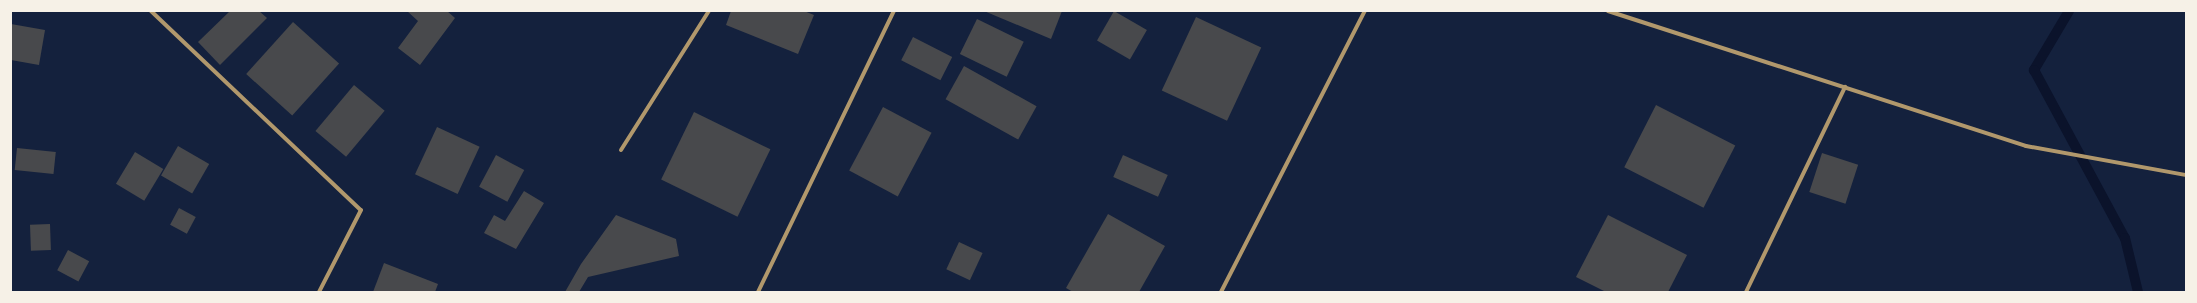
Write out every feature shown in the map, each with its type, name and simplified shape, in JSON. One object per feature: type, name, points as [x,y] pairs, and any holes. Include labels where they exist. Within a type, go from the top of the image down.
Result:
[{"type":"street","points":[[151,11],[361,210],[318,292]]},
{"type":"street","points":[[621,150],[709,11]]},
{"type":"street","points":[[758,292],[894,11]]},
{"type":"street","points":[[1221,292],[1365,11]]},
{"type":"street","points":[[1608,11],[2026,146],[2186,175]]},
{"type":"street","points":[[1746,292],[1844,87]]},
{"type":"building","points":[[230,11],[259,11],[267,18],[220,65],[198,42]]},
{"type":"building","points":[[407,11],[447,11],[455,18],[420,65],[398,48],[418,21]]},
{"type":"building","points":[[731,11],[804,11],[814,15],[798,54],[726,25]]},
{"type":"building","points":[[984,11],[1062,11],[1051,39]]},
{"type":"building","points":[[1114,11],[1147,30],[1130,59],[1097,40]]},
{"type":"building","points":[[1196,17],[1261,47],[1227,121],[1162,90]]},
{"type":"building","points":[[977,19],[1024,42],[1007,77],[960,54]]},
{"type":"building","points":[[293,22],[339,63],[292,116],[246,74]]},
{"type":"building","points":[[11,24],[45,30],[39,65],[11,60]]},
{"type":"building","points":[[913,37],[952,57],[940,80],[901,60]]},
{"type":"building","points":[[964,66],[1037,106],[1018,139],[946,99]]},
{"type":"building","points":[[354,85],[385,111],[346,157],[315,131]]},
{"type":"building","points":[[1656,105],[1735,145],[1704,208],[1624,167]]},
{"type":"building","points":[[883,107],[932,133],[898,196],[849,171]]},
{"type":"building","points":[[694,112],[770,149],[738,217],[661,179]]},
{"type":"building","points":[[437,127],[480,147],[458,194],[415,174]]},
{"type":"building","points":[[178,146],[209,164],[192,193],[161,175]]},
{"type":"building","points":[[17,148],[56,152],[53,174],[15,170]]},
{"type":"building","points":[[135,152],[163,169],[144,201],[116,184]]},
{"type":"building","points":[[1822,153],[1858,165],[1845,204],[1809,192]]},
{"type":"building","points":[[496,155],[524,170],[507,202],[479,187]]},
{"type":"building","points":[[1123,155],[1168,175],[1158,197],[1113,177]]},
{"type":"building","points":[[524,191],[544,203],[516,249],[484,233],[494,215],[505,221]]},
{"type":"building","points":[[179,208],[196,217],[187,234],[170,225]]},
{"type":"building","points":[[1108,214],[1165,246],[1139,292],[1073,292],[1066,288]]},
{"type":"building","points":[[616,215],[676,239],[679,256],[588,277],[579,292],[565,292],[581,264]]},
{"type":"building","points":[[1608,215],[1687,255],[1668,292],[1606,292],[1576,277]]},
{"type":"building","points":[[50,224],[51,250],[31,251],[30,225]]},
{"type":"building","points":[[959,242],[983,253],[970,280],[946,269]]},
{"type":"building","points":[[68,250],[89,261],[78,282],[57,270]]},
{"type":"building","points":[[384,263],[438,284],[435,292],[373,292]]},
{"type":"waterway","points":[[2069,11],[2034,70],[2125,238],[2138,292]]}]
